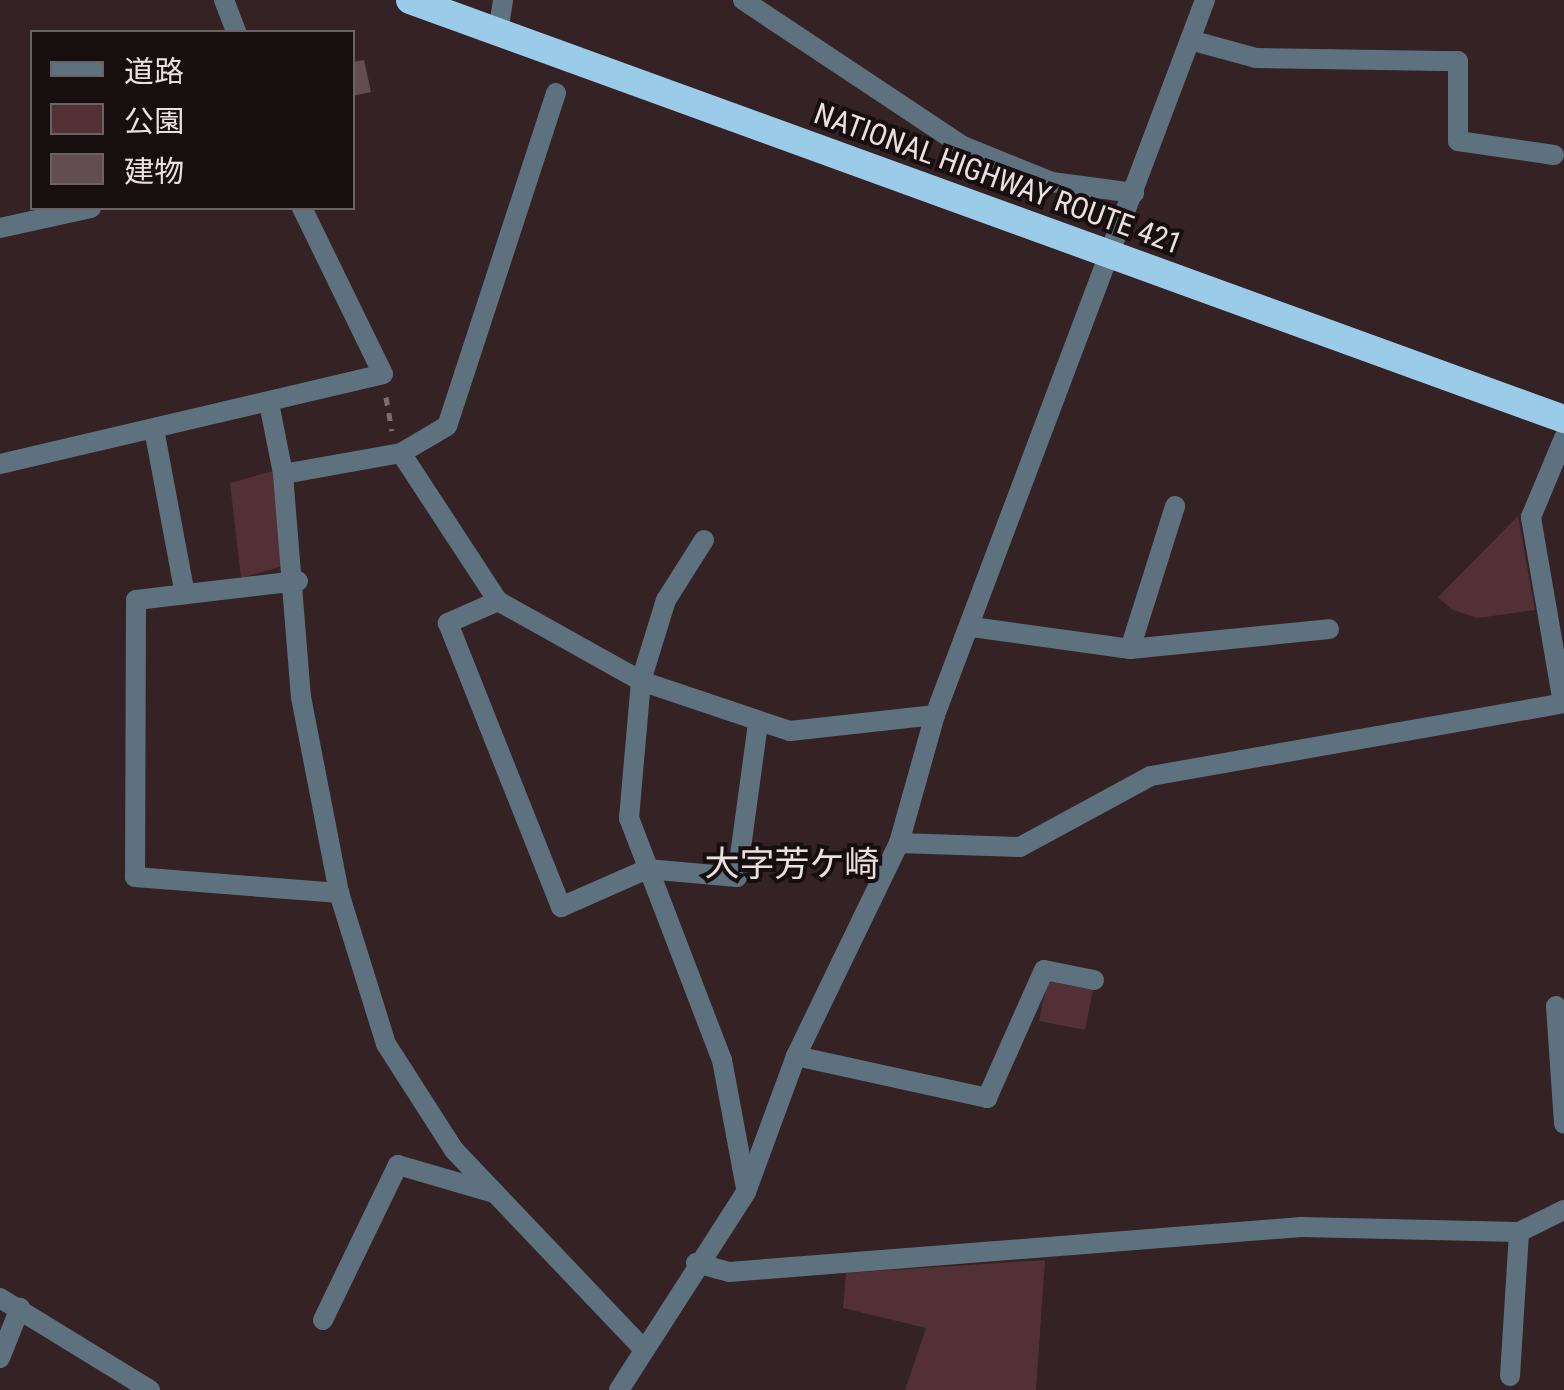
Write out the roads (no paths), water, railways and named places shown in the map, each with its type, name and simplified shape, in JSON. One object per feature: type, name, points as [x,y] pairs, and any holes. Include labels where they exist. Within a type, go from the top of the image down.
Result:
[{"type":"highway","name":"NATIONAL HIGHWAY ROUTE 421","points":[[410,0],[1564,418]]},
{"type":"street","points":[[224,0],[235,30]]},
{"type":"street","points":[[498,32],[503,0]]},
{"type":"street","points":[[743,0],[963,146],[1052,182],[1134,193]]},
{"type":"street","points":[[619,1390],[640,1345],[746,1192],[796,1056],[898,843],[935,715],[972,628],[1205,0]]},
{"type":"street","points":[[1190,40],[1256,58],[1458,62],[1458,142],[1554,155]]},
{"type":"street","points":[[283,474],[399,453],[448,426],[556,93]]},
{"type":"street","points":[[0,228],[82,210]]},
{"type":"street","points":[[0,464],[382,374],[303,210]]},
{"type":"street","points":[[269,403],[298,581],[301,698],[339,892],[386,1044],[491,1192],[640,1345]]},
{"type":"street","points":[[154,429],[185,594]]},
{"type":"street","points":[[898,843],[1020,847],[1151,776],[1563,704],[1530,517],[1564,438]]},
{"type":"street","points":[[399,453],[498,602],[641,681],[790,731],[935,715]]},
{"type":"street","points":[[1130,649],[1175,506]]},
{"type":"street","points":[[704,540],[666,600],[641,681],[629,818],[722,1060],[746,1192]]},
{"type":"street","points":[[298,581],[136,600],[135,877],[339,892]]},
{"type":"street","points":[[498,602],[448,624],[561,907],[647,869],[737,878],[758,723]]},
{"type":"street","points":[[972,628],[1130,649],[1329,628]]},
{"type":"street","points":[[796,1056],[986,1098],[1044,970],[1094,980]]},
{"type":"street","points":[[1556,1006],[1564,1124]]},
{"type":"street","points":[[323,1320],[398,1166],[491,1192]]},
{"type":"street","points":[[696,1263],[729,1272],[1301,1227],[1519,1232],[1564,1210]]},
{"type":"street","points":[[1510,1376],[1519,1232]]},
{"type":"street","points":[[0,1298],[150,1390]]},
{"type":"street","points":[[0,1358],[20,1308]]},
{"type":"district","name":"大字芳ケ崎","points":[[792,865]]}]
